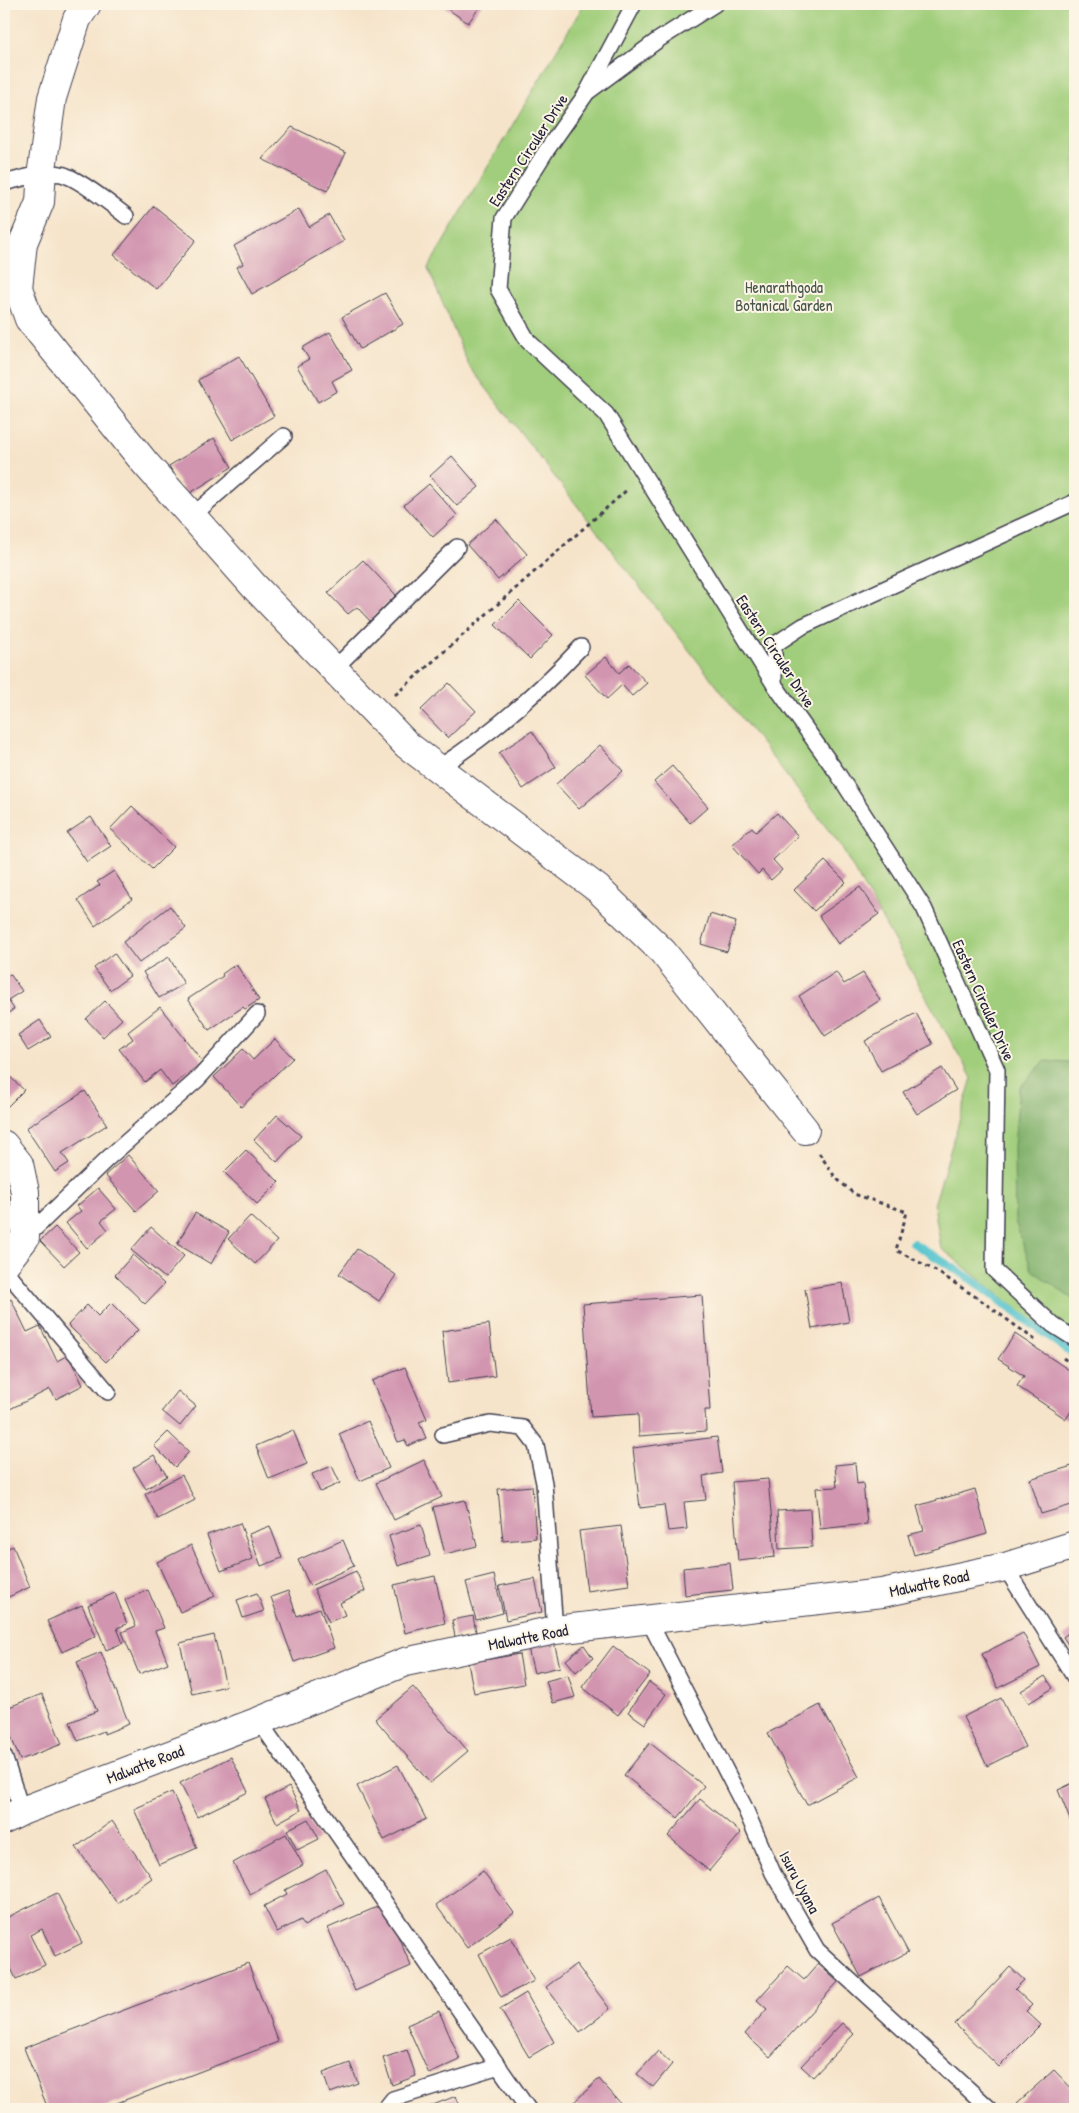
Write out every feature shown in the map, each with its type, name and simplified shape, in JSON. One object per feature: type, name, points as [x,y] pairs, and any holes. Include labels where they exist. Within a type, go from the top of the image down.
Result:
[{"type":"street","points":[[87,4],[77,19],[52,98],[40,202],[23,243],[18,288],[29,319],[145,463],[254,586],[407,745],[598,889],[663,952],[805,1130]]},
{"type":"street","points":[[4,1146],[19,1164],[26,1192],[25,1238],[4,1265]]},
{"type":"street","name":"Malwatte Road","points":[[13,1816],[259,1721],[405,1662],[555,1630],[882,1593],[1005,1567],[1075,1547]]},
{"type":"lane","name":"Eastern Circuler Drive","points":[[634,4],[586,94],[546,151],[504,218],[498,289],[528,341],[606,414],[774,684],[838,774],[924,908],[997,1070],[994,1270],[1054,1325],[1075,1339]]},
{"type":"lane","points":[[586,94],[658,40],[716,4]]},
{"type":"lane","points":[[4,183],[42,174],[62,174],[93,190],[126,216]]},
{"type":"lane","points":[[192,516],[284,436]]},
{"type":"lane","points":[[774,684],[774,645],[803,626],[1075,502]]},
{"type":"lane","points":[[334,669],[457,547]]},
{"type":"lane","points":[[438,768],[471,747],[547,684],[581,647]]},
{"type":"lane","points":[[25,1238],[107,1159],[198,1079],[257,1014]]},
{"type":"lane","points":[[4,1270],[108,1392]]},
{"type":"lane","points":[[444,1435],[490,1424],[523,1428],[536,1445],[544,1483],[555,1630]]},
{"type":"lane","points":[[1005,1567],[1075,1678]]},
{"type":"lane","name":"Isuru Uyana","points":[[648,1619],[744,1806],[774,1873],[817,1950],[990,2109]]},
{"type":"lane","points":[[259,1721],[528,2109]]},
{"type":"lane","points":[[4,1756],[13,1816]]},
{"type":"lane","points":[[385,2109],[393,2098],[499,2066]]},
{"type":"path","points":[[376,712],[644,475]]},
{"type":"path","points":[[805,1130],[836,1177],[854,1194],[907,1212],[896,1250],[936,1271],[1042,1344]]},
{"type":"path","points":[[1059,1355],[1075,1366]]},
{"type":"green space","name":"Henarathgoda Botanical Garden","points":[[584,4],[1075,4],[1075,1349],[1024,1314],[941,1248],[934,1205],[972,1078],[840,845],[469,366],[428,268]]},
{"type":"green space","points":[[1045,1061],[1075,1062],[1075,1301],[1032,1270],[1015,1221],[1014,1147],[1019,1088]]},
{"type":"building","points":[[443,4],[482,4],[468,23]]},
{"type":"building","points":[[292,127],[346,153],[327,191],[262,159]]},
{"type":"building","points":[[154,206],[196,240],[156,289],[114,255]]},
{"type":"building","points":[[299,209],[309,227],[329,215],[344,241],[252,294],[237,267],[243,264],[234,246]]},
{"type":"building","points":[[385,293],[403,324],[360,349],[342,317]]},
{"type":"building","points":[[330,332],[352,370],[332,381],[337,391],[318,402],[297,366],[309,359],[302,348]]},
{"type":"building","points":[[239,356],[274,416],[232,440],[198,380]]},
{"type":"building","points":[[214,438],[232,467],[187,495],[169,466]]},
{"type":"building","points":[[452,456],[479,487],[457,506],[430,476]]},
{"type":"building","points":[[429,484],[457,515],[433,537],[404,505]]},
{"type":"building","points":[[496,519],[527,554],[498,580],[467,545]]},
{"type":"building","points":[[363,560],[396,595],[370,621],[357,607],[348,614],[328,593]]},
{"type":"building","points":[[519,601],[553,635],[530,659],[495,625]]},
{"type":"building","points":[[606,657],[619,673],[629,664],[647,683],[632,696],[622,685],[607,699],[585,675]]},
{"type":"building","points":[[449,683],[476,711],[448,738],[421,710]]},
{"type":"building","points":[[532,731],[556,767],[523,789],[499,753]]},
{"type":"building","points":[[600,745],[623,771],[579,809],[556,784]]},
{"type":"building","points":[[672,766],[708,807],[690,823],[654,782]]},
{"type":"building","points":[[132,806],[174,847],[152,869],[110,829]]},
{"type":"building","points":[[777,813],[798,836],[773,860],[782,870],[771,880],[762,870],[758,874],[732,845],[752,827],[756,832]]},
{"type":"building","points":[[91,817],[111,846],[87,862],[67,833]]},
{"type":"building","points":[[825,861],[846,882],[814,911],[794,890]]},
{"type":"building","points":[[114,871],[132,899],[95,926],[78,900],[100,885],[97,882]]},
{"type":"building","points":[[860,887],[879,914],[838,944],[819,916]]},
{"type":"building","points":[[170,906],[186,928],[139,963],[123,942]]},
{"type":"building","points":[[710,914],[736,922],[727,952],[701,944]]},
{"type":"building","points":[[114,953],[130,976],[110,990],[94,968]]},
{"type":"building","points":[[169,957],[184,984],[159,998],[143,972]]},
{"type":"building","points":[[236,964],[259,1000],[245,1009],[243,1007],[209,1030],[188,999],[223,976],[222,974]]},
{"type":"building","points":[[836,972],[844,984],[863,973],[880,1000],[825,1036],[799,996]]},
{"type":"building","points":[[10,974],[22,991],[8,1000],[14,1009],[4,1016],[4,979]]},
{"type":"building","points":[[105,1001],[122,1019],[103,1037],[86,1019]]},
{"type":"building","points":[[160,1007],[203,1062],[172,1086],[160,1070],[145,1082],[119,1049],[133,1039],[128,1032]]},
{"type":"building","points":[[916,1013],[933,1044],[881,1071],[865,1041]]},
{"type":"building","points":[[40,1020],[51,1037],[28,1051],[18,1035]]},
{"type":"building","points":[[275,1039],[293,1058],[241,1107],[214,1077],[243,1049],[253,1060]]},
{"type":"building","points":[[942,1068],[956,1090],[917,1114],[903,1092]]},
{"type":"building","points":[[4,1071],[24,1090],[4,1110]]},
{"type":"building","points":[[85,1091],[107,1125],[62,1153],[69,1163],[55,1172],[26,1128]]},
{"type":"building","points":[[277,1115],[301,1136],[277,1162],[254,1140]]},
{"type":"building","points":[[246,1150],[279,1182],[257,1204],[224,1172]]},
{"type":"building","points":[[128,1155],[159,1191],[136,1211],[105,1175]]},
{"type":"building","points":[[98,1188],[116,1209],[101,1221],[108,1230],[87,1248],[66,1223],[81,1211],[77,1206]]},
{"type":"building","points":[[195,1213],[229,1232],[211,1264],[177,1244]]},
{"type":"building","points":[[250,1216],[277,1241],[255,1264],[228,1239]]},
{"type":"building","points":[[55,1227],[79,1252],[64,1266],[40,1241]]},
{"type":"building","points":[[151,1227],[184,1256],[165,1278],[131,1250]]},
{"type":"building","points":[[357,1249],[396,1275],[379,1301],[339,1274]]},
{"type":"building","points":[[133,1255],[164,1284],[145,1304],[115,1275]]},
{"type":"building","points":[[842,1283],[849,1322],[812,1329],[805,1289]]},
{"type":"building","points":[[702,1295],[710,1410],[705,1410],[706,1431],[639,1436],[638,1414],[591,1417],[583,1304]]},
{"type":"building","points":[[11,1299],[27,1332],[40,1326],[57,1361],[68,1355],[83,1385],[56,1399],[50,1389],[8,1410],[4,1401],[4,1303]]},
{"type":"building","points":[[111,1303],[138,1330],[106,1362],[68,1325],[87,1305],[98,1316]]},
{"type":"building","points":[[489,1324],[495,1376],[448,1383],[442,1331]]},
{"type":"building","points":[[1015,1334],[1075,1374],[1075,1405],[1066,1419],[1017,1386],[1024,1376],[998,1359]]},
{"type":"building","points":[[405,1367],[427,1419],[419,1422],[426,1438],[408,1446],[405,1440],[398,1442],[372,1381]]},
{"type":"building","points":[[178,1391],[196,1406],[180,1426],[162,1411]]},
{"type":"building","points":[[368,1421],[389,1468],[360,1481],[339,1434]]},
{"type":"building","points":[[293,1430],[307,1464],[269,1479],[256,1446]]},
{"type":"building","points":[[168,1432],[189,1452],[175,1467],[154,1446]]},
{"type":"building","points":[[717,1437],[722,1473],[703,1476],[706,1500],[684,1502],[687,1529],[668,1531],[664,1505],[640,1508],[633,1448]]},
{"type":"building","points":[[154,1455],[167,1476],[146,1489],[133,1468]]},
{"type":"building","points":[[424,1460],[442,1497],[394,1520],[376,1483]]},
{"type":"building","points":[[855,1463],[857,1484],[863,1483],[867,1524],[820,1529],[816,1488],[837,1487],[835,1465]]},
{"type":"building","points":[[332,1466],[340,1483],[320,1492],[312,1474]]},
{"type":"building","points":[[1072,1466],[1075,1477],[1075,1504],[1041,1514],[1030,1479]]},
{"type":"building","points":[[182,1475],[195,1500],[158,1519],[145,1494]]},
{"type":"building","points":[[768,1479],[775,1557],[738,1561],[732,1482]]},
{"type":"building","points":[[532,1486],[536,1538],[503,1541],[498,1489]]},
{"type":"building","points":[[975,1489],[987,1534],[914,1555],[908,1535],[924,1531],[917,1506]]},
{"type":"building","points":[[465,1500],[477,1546],[445,1554],[433,1507]]},
{"type":"building","points":[[810,1509],[812,1547],[779,1549],[777,1511]]},
{"type":"building","points":[[240,1523],[253,1559],[221,1571],[207,1535]]},
{"type":"building","points":[[421,1525],[430,1556],[398,1566],[389,1536]]},
{"type":"building","points":[[270,1526],[282,1558],[261,1566],[249,1534]]},
{"type":"building","points":[[621,1526],[629,1585],[587,1591],[579,1531]]},
{"type":"building","points":[[343,1540],[354,1566],[310,1586],[298,1560]]},
{"type":"building","points":[[191,1545],[215,1596],[180,1612],[157,1562]]},
{"type":"building","points":[[13,1546],[30,1587],[4,1599],[4,1550]]},
{"type":"building","points":[[730,1563],[733,1590],[685,1595],[683,1568]]},
{"type":"building","points":[[356,1571],[365,1591],[340,1603],[345,1615],[329,1622],[314,1589]]},
{"type":"building","points":[[494,1575],[503,1613],[476,1620],[466,1582]]},
{"type":"building","points":[[435,1576],[445,1623],[405,1633],[394,1585]]},
{"type":"building","points":[[535,1579],[542,1612],[506,1620],[499,1586]]},
{"type":"building","points":[[148,1590],[164,1628],[155,1631],[168,1663],[139,1674],[122,1632],[136,1626],[125,1600]]},
{"type":"building","points":[[288,1591],[297,1616],[320,1608],[334,1648],[294,1662],[271,1597]]},
{"type":"building","points":[[115,1593],[127,1624],[117,1628],[123,1643],[106,1650],[88,1605]]},
{"type":"building","points":[[257,1593],[264,1611],[243,1618],[237,1600]]},
{"type":"building","points":[[82,1605],[96,1636],[62,1652],[47,1621]]},
{"type":"building","points":[[473,1616],[476,1632],[455,1637],[452,1620]]},
{"type":"building","points":[[1075,1628],[1075,1655],[1063,1637]]},
{"type":"building","points":[[1023,1633],[1040,1667],[998,1688],[982,1654]]},
{"type":"building","points":[[214,1635],[226,1686],[192,1694],[180,1643]]},
{"type":"building","points":[[554,1642],[560,1667],[534,1673],[528,1648]]},
{"type":"building","points":[[584,1645],[593,1658],[576,1672],[566,1660]]},
{"type":"building","points":[[613,1646],[650,1674],[618,1715],[582,1687]]},
{"type":"building","points":[[101,1652],[129,1724],[104,1734],[104,1731],[78,1741],[70,1722],[97,1711],[77,1662]]},
{"type":"building","points":[[519,1654],[524,1684],[474,1693],[468,1663]]},
{"type":"building","points":[[568,1675],[575,1697],[553,1703],[546,1681]]},
{"type":"building","points":[[1045,1676],[1053,1688],[1029,1703],[1021,1691]]},
{"type":"building","points":[[649,1682],[666,1694],[645,1724],[628,1712]]},
{"type":"building","points":[[413,1687],[468,1751],[430,1783],[375,1719]]},
{"type":"building","points":[[42,1694],[62,1744],[20,1760],[4,1718],[4,1709]]},
{"type":"building","points":[[1001,1698],[1025,1747],[987,1766],[963,1717]]},
{"type":"building","points":[[820,1705],[859,1777],[807,1805],[768,1733]]},
{"type":"building","points":[[650,1743],[704,1786],[678,1818],[624,1775]]},
{"type":"building","points":[[231,1757],[248,1792],[197,1817],[180,1783]]},
{"type":"building","points":[[398,1765],[426,1819],[384,1840],[357,1786]]},
{"type":"building","points":[[1075,1782],[1075,1832],[1058,1790]]},
{"type":"building","points":[[289,1787],[301,1810],[277,1823],[265,1799]]},
{"type":"building","points":[[172,1792],[197,1848],[159,1865],[134,1809]]},
{"type":"building","points":[[700,1799],[741,1833],[709,1871],[668,1836]]},
{"type":"building","points":[[308,1819],[319,1839],[297,1850],[287,1830]]},
{"type":"building","points":[[112,1821],[152,1878],[117,1903],[76,1847]]},
{"type":"building","points":[[286,1834],[303,1865],[250,1894],[233,1863]]},
{"type":"building","points":[[326,1869],[344,1904],[304,1926],[301,1920],[277,1932],[264,1906],[287,1894],[285,1890]]},
{"type":"building","points":[[483,1871],[514,1913],[467,1948],[436,1905]]},
{"type":"building","points":[[57,1893],[82,1943],[55,1956],[42,1929],[30,1935],[45,1965],[16,1979],[4,1953],[4,1919]]},
{"type":"building","points":[[879,1898],[908,1952],[861,1977],[832,1923]]},
{"type":"building","points":[[384,1904],[411,1966],[355,1991],[328,1928]]},
{"type":"building","points":[[511,1937],[534,1981],[501,1997],[479,1954]]},
{"type":"building","points":[[248,1963],[278,2042],[101,2109],[48,2109],[24,2048]]},
{"type":"building","points":[[576,1964],[610,2009],[580,2032],[546,1987]]},
{"type":"building","points":[[818,1964],[838,1982],[770,2057],[745,2034],[767,2009],[757,2000],[788,1966],[804,1980]]},
{"type":"building","points":[[1010,1967],[1024,1980],[1015,1989],[1032,2005],[1026,2011],[1041,2025],[999,2067],[955,2024]]},
{"type":"building","points":[[526,1993],[554,2042],[529,2057],[500,2009]]},
{"type":"building","points":[[439,2011],[460,2060],[429,2074],[407,2025]]},
{"type":"building","points":[[842,2023],[854,2034],[813,2077],[801,2066]]},
{"type":"building","points":[[407,2050],[416,2076],[392,2085],[383,2058]]},
{"type":"building","points":[[658,2051],[672,2064],[653,2087],[637,2074]]},
{"type":"building","points":[[350,2063],[358,2083],[330,2093],[323,2073]]},
{"type":"building","points":[[1054,2070],[1075,2092],[1075,2109],[1024,2109],[1017,2103]]},
{"type":"building","points":[[599,2079],[624,2107],[622,2109],[580,2109],[574,2102]]},
{"type":"building","points":[[456,2096],[461,2109],[423,2109]]},
{"type":"waterway","points":[[913,1243],[968,1277],[1075,1356]]}]
